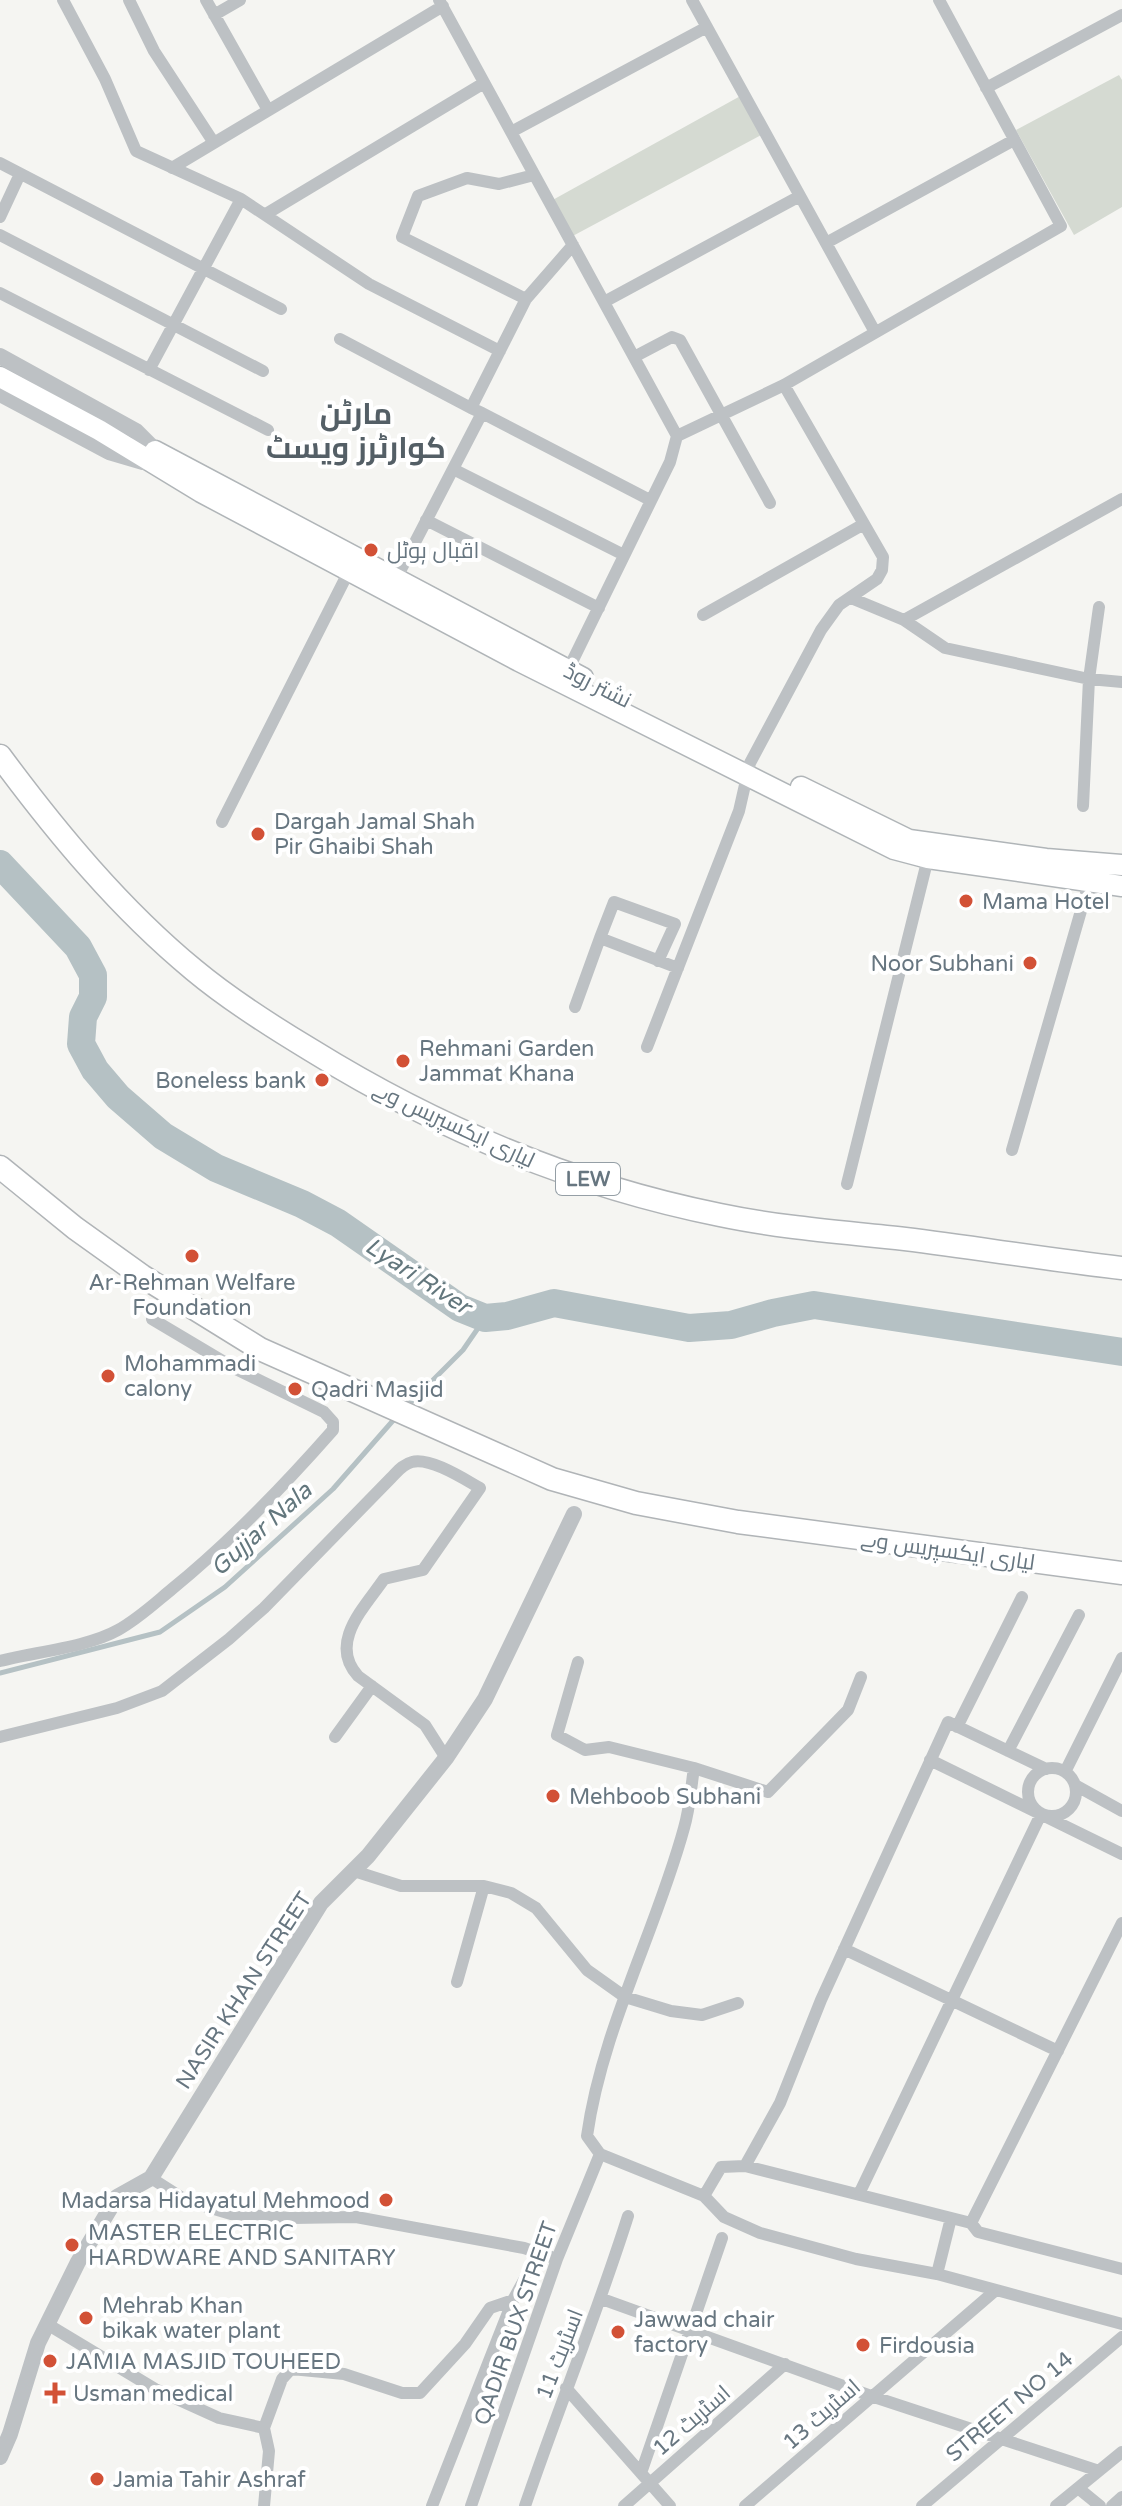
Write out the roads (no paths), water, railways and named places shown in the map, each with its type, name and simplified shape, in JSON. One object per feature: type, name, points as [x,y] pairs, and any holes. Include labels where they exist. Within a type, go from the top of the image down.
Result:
[{"type":"highway","name":"لیاری ایکسپریس وے","points":[[0,756],[44,815],[92,870],[194,970],[273,1027],[332,1063],[447,1125],[545,1166],[642,1197],[720,1215],[806,1230],[1122,1268]]},
{"type":"highway","name":"لیاری ایکسپریس وے","points":[[0,1167],[75,1228],[142,1276],[260,1349],[552,1479],[636,1503],[738,1522],[1122,1573]]},
{"type":"main road","name":"نشتر روڈ","points":[[0,377],[396,579],[894,849],[928,858],[1122,886]]},
{"type":"main road","name":"نشتر روڈ","points":[[154,454],[349,571],[519,661],[909,840],[1046,859],[1122,865]]},
{"type":"street","points":[[63,0],[105,79],[136,151],[241,199],[369,284],[500,351]]},
{"type":"street","points":[[129,0],[154,51],[214,143]]},
{"type":"street","points":[[206,0],[268,110]]},
{"type":"street","points":[[214,15],[240,0]]},
{"type":"street","points":[[692,0],[875,332]]},
{"type":"street","points":[[677,436],[784,385],[1061,226],[939,0]]},
{"type":"street","points":[[172,168],[441,3],[677,436],[670,462],[568,670]]},
{"type":"street","points":[[986,88],[1122,15]]},
{"type":"street","points":[[511,132],[707,27]]},
{"type":"street","points":[[266,214],[484,83]]},
{"type":"street","points":[[826,243],[1014,140]]},
{"type":"street","points":[[0,163],[281,309]]},
{"type":"street","points":[[0,217],[20,174]]},
{"type":"street","points":[[526,299],[402,237],[418,196],[467,178],[499,184],[534,175]]},
{"type":"street","points":[[604,302],[800,196]]},
{"type":"street","points":[[149,370],[241,199]]},
{"type":"street","points":[[0,235],[263,371]]},
{"type":"street","points":[[396,579],[453,469],[500,351],[526,299],[573,245]]},
{"type":"street","points":[[0,293],[268,430]]},
{"type":"street","points":[[634,357],[672,337],[683,344],[770,503]]},
{"type":"street","points":[[340,339],[650,500]]},
{"type":"street","name":"نشتر روڈ","points":[[0,356],[136,431],[154,454]]},
{"type":"street","points":[[647,1047],[739,811],[749,769],[821,630],[839,605],[877,579],[882,570],[883,557],[784,385]]},
{"type":"street","name":"نشتر روڈ","points":[[0,394],[109,452],[154,454]]},
{"type":"street","points":[[453,469],[624,555]]},
{"type":"street","points":[[904,620],[1122,499]]},
{"type":"street","points":[[426,520],[599,608]]},
{"type":"street","points":[[703,615],[864,524]]},
{"type":"street","points":[[222,822],[349,571]]},
{"type":"street","points":[[851,598],[904,620],[945,648],[1089,679],[1122,682]]},
{"type":"street","points":[[1083,806],[1089,679],[1099,607]]},
{"type":"street","points":[[847,1184],[928,858]]},
{"type":"street","points":[[1012,1150],[1089,883]]},
{"type":"street","points":[[575,1007],[614,902],[675,924],[658,961]]},
{"type":"street","points":[[600,938],[678,968]]},
{"type":"street","points":[[0,1661],[87,1643],[118,1630],[144,1612],[241,1528],[333,1430],[333,1422],[324,1412],[236,1369],[152,1319]]},
{"type":"street","points":[[0,1737],[117,1708],[162,1691],[264,1608],[404,1465],[421,1461],[480,1488],[423,1570],[384,1579],[352,1624],[344,1655],[349,1666],[372,1686],[425,1725],[446,1758]]},
{"type":"street","name":"NASIR KHAN STREET","points":[[0,2457],[38,2343],[78,2262],[117,2197],[151,2178],[321,1903],[354,1871],[446,1758],[485,1699],[574,1514]]},
{"type":"street","points":[[957,1727],[1022,1597]]},
{"type":"street","points":[[1008,1751],[1079,1615]]},
{"type":"street","points":[[1065,1772],[1122,1658]]},
{"type":"street","points":[[578,1662],[557,1735],[585,1750],[609,1747],[694,1768],[768,1792],[848,1710],[861,1677]]},
{"type":"street","points":[[335,1737],[372,1686]]},
{"type":"street","points":[[745,2166],[780,2103],[844,1949],[948,1722],[1046,1769]]},
{"type":"street","points":[[930,1760],[1122,1854]]},
{"type":"street","points":[[694,1768],[685,1827],[625,1997],[592,2103],[587,2136],[600,2154],[704,2196],[724,2217],[760,2233],[856,2259],[937,2274],[1122,2324]]},
{"type":"street","points":[[1075,1785],[1075,1801],[1067,1811],[1051,1816],[1041,1814],[1034,1808],[1028,1792],[1032,1779],[1046,1769],[1054,1768],[1065,1772],[1075,1785],[1121,1808]]},
{"type":"street","points":[[859,2194],[1041,1814]]},
{"type":"street","points":[[354,1871],[401,1886],[484,1886],[511,1893],[536,1908],[587,1970],[625,1997],[671,2011],[702,2015],[738,2003]]},
{"type":"street","points":[[457,1982],[484,1886]]},
{"type":"street","points":[[971,2223],[1122,1923]]},
{"type":"street","points":[[844,1949],[1058,2051]]},
{"type":"street","name":"QADIR BUX STREET","points":[[471,2506],[557,2259],[600,2154]]},
{"type":"street","points":[[704,2196],[721,2167],[745,2166],[971,2223],[978,2232],[1122,2269]]},
{"type":"street","points":[[151,2178],[187,2201],[231,2214],[292,2218],[356,2217],[524,2248],[557,2259]]},
{"type":"street","name":"اسٹریٹ 11","points":[[525,2506],[566,2388],[602,2299],[628,2216]]},
{"type":"street","points":[[937,2274],[951,2218]]},
{"type":"street","points":[[645,2478],[722,2238]]},
{"type":"street","points":[[432,2506],[513,2300],[539,2253]]},
{"type":"street","name":"اسٹریٹ 13","points":[[745,2506],[996,2290]]},
{"type":"street","points":[[602,2299],[998,2440],[1099,2471]]},
{"type":"street","points":[[264,2506],[269,2451],[264,2428],[282,2379],[291,2369],[344,2374],[402,2393],[420,2393],[465,2344],[490,2308],[513,2300]]},
{"type":"street","points":[[47,2324],[155,2389],[219,2418],[264,2428]]},
{"type":"street","name":"STREET NO 14","points":[[922,2506],[1122,2337]]},
{"type":"street","name":"اسٹریٹ 12","points":[[624,2506],[645,2478],[785,2364]]},
{"type":"street","points":[[566,2388],[670,2506]]},
{"type":"street","points":[[1056,2506],[1122,2452]]},
{"type":"street","points":[[1078,2488],[1100,2506]]},
{"type":"street","points":[[1112,2506],[1122,2497]]},
{"type":"waterway","name":"Lyari River","points":[[0,864],[78,947],[93,975],[93,997],[83,1017],[81,1044],[95,1070],[118,1097],[163,1136],[216,1168],[302,1204],[338,1223],[460,1308],[485,1318],[507,1316],[554,1303],[689,1328],[731,1325],[814,1305],[1122,1352]]},
{"type":"waterway","name":"Gujjar Nala","points":[[407,1406],[463,1350],[485,1318]]},
{"type":"waterway","name":"Gujjar Nala","points":[[0,1673],[160,1632],[225,1587],[333,1489],[397,1416]]},
{"type":"place","name":"اقبال ہوٹل","points":[[371,550]]},
{"type":"place","name":"Dargah Jamal Shah Pir Ghaibi Shah","points":[[258,834]]},
{"type":"place","name":"Mama Hotel","points":[[966,901]]},
{"type":"place","name":"Noor Subhani","points":[[1030,963]]},
{"type":"place","name":"Rehmani Garden Jammat Khana","points":[[403,1061]]},
{"type":"place","name":"Boneless bank","points":[[322,1080]]},
{"type":"place","name":"Ar-Rehman Welfare Foundation","points":[[192,1256]]},
{"type":"place","name":"Mohammadi calony","points":[[108,1376]]},
{"type":"place","name":"Qadri Masjid","points":[[295,1389]]},
{"type":"place","name":"Mehboob Subhani","points":[[553,1796]]},
{"type":"place","name":"Madarsa Hidayatul Mehmood","points":[[386,2200]]},
{"type":"place","name":"MASTER ELECTRIC HARDWARE AND SANITARY","points":[[72,2245]]},
{"type":"place","name":"Mehrab Khan bikak water plant","points":[[86,2318]]},
{"type":"place","name":"Jawwad chair factory","points":[[618,2332]]},
{"type":"place","name":"Firdousia","points":[[863,2345]]},
{"type":"place","name":"JAMIA MASJID TOUHEED","points":[[50,2361]]},
{"type":"place","name":"Usman medical","points":[[55,2393]]},
{"type":"place","name":"Jamia Tahir Ashraf","points":[[97,2479]]},
{"type":"district","name":"مارٹن کوارٹرز ویسٹ","points":[[356,431]]}]
